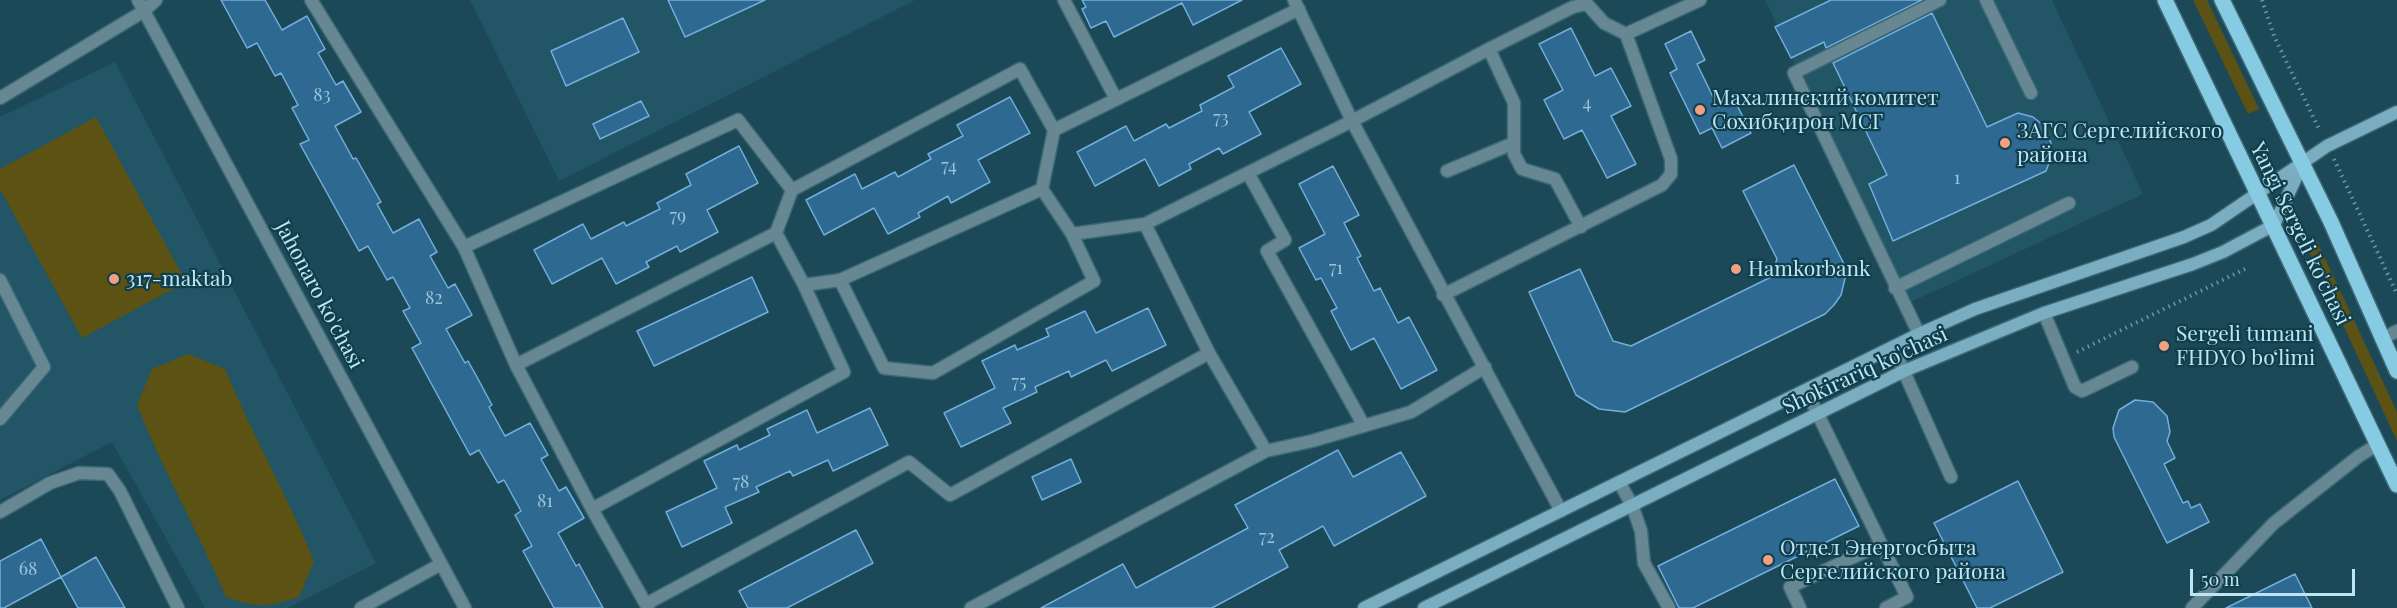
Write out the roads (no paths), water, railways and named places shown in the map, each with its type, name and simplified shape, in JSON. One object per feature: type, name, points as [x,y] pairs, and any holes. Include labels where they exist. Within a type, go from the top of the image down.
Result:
[{"type":"main road","name":"Yangi Sergeli ko'chasi","points":[[2166,0],[2397,485]]},
{"type":"main road","name":"Yangi Sergeli ko'chasi","points":[[2222,0],[2331,222],[2397,371]]},
{"type":"main road","name":"Shokirariq ko'chasi","points":[[1364,608],[1919,334],[1975,309],[2184,237],[2211,225],[2327,146],[2397,112]]},
{"type":"main road","points":[[2274,225],[2302,164]]},
{"type":"main road","name":"Shokirariq ko'chasi","points":[[1424,608],[1904,371],[2044,313],[2193,264],[2223,252],[2274,225]]},
{"type":"street","points":[[0,99],[141,5],[156,0]]},
{"type":"street","points":[[311,0],[464,247],[516,365],[592,509],[647,606],[909,462],[950,495],[1209,353]]},
{"type":"street","points":[[1064,0],[1116,99]]},
{"type":"street","points":[[1626,34],[1700,0]]},
{"type":"street","points":[[1919,334],[1794,73],[1940,0]]},
{"type":"street","points":[[1986,0],[2031,93]]},
{"type":"street","points":[[1072,234],[1144,224],[1352,121],[1488,49],[1586,2],[1604,23],[1626,34],[1671,159],[1671,174],[1662,185],[1443,295]]},
{"type":"street","points":[[1054,130],[1297,4],[1352,121],[1443,295],[1485,367],[1561,511]]},
{"type":"street","name":"Jahonaro ko'chasi","points":[[141,5],[465,608]]},
{"type":"street","points":[[1488,49],[1514,103],[1514,154],[1522,169],[1555,178],[1581,227]]},
{"type":"street","points":[[516,365],[776,233],[792,190],[1020,69],[1054,130],[1042,189],[1072,234],[1094,281],[933,373],[884,368],[840,280]]},
{"type":"street","points":[[464,247],[738,120],[792,190]]},
{"type":"street","points":[[1447,171],[1514,143]]},
{"type":"street","points":[[1248,173],[1285,240],[1268,251],[1364,426]]},
{"type":"street","points":[[804,285],[840,280],[1042,189]]},
{"type":"street","points":[[1895,288],[2069,203]]},
{"type":"street","points":[[1144,224],[1209,353],[1266,451]]},
{"type":"street","points":[[592,509],[844,372],[804,285],[776,233]]},
{"type":"street","points":[[0,280],[44,367],[0,419]]},
{"type":"street","points":[[2044,313],[2074,387],[2082,391],[2132,367]]},
{"type":"street","points":[[2381,339],[2397,332]]},
{"type":"street","points":[[1893,347],[1951,477]]},
{"type":"street","points":[[971,608],[1266,451],[1312,441],[1411,412],[1485,367]]},
{"type":"street","points":[[1806,390],[1907,597],[1886,608]]},
{"type":"street","points":[[2192,608],[2274,523],[2377,445]]},
{"type":"street","points":[[0,513],[50,483],[78,473],[108,474],[120,491],[178,608]]},
{"type":"street","points":[[1620,482],[1632,505],[1641,531],[1644,564],[1669,608]]},
{"type":"street","points":[[1800,608],[1790,587],[1881,544]]},
{"type":"street","points":[[360,608],[441,564]]},
{"type":"place","name":"Махалинский комитет Сохибқирон МСГ","points":[[1700,110]]},
{"type":"place","name":"ЗАГС Сергелийского района","points":[[2005,143]]},
{"type":"place","name":"Hamkorbank","points":[[1736,269]]},
{"type":"place","name":"317-maktab","points":[[114,279]]},
{"type":"place","name":"Sergeli tumani FHDYO boʻlimi","points":[[2164,346]]},
{"type":"place","name":"Отдел Энергосбыта Сергелийского района","points":[[1768,560]]}]
